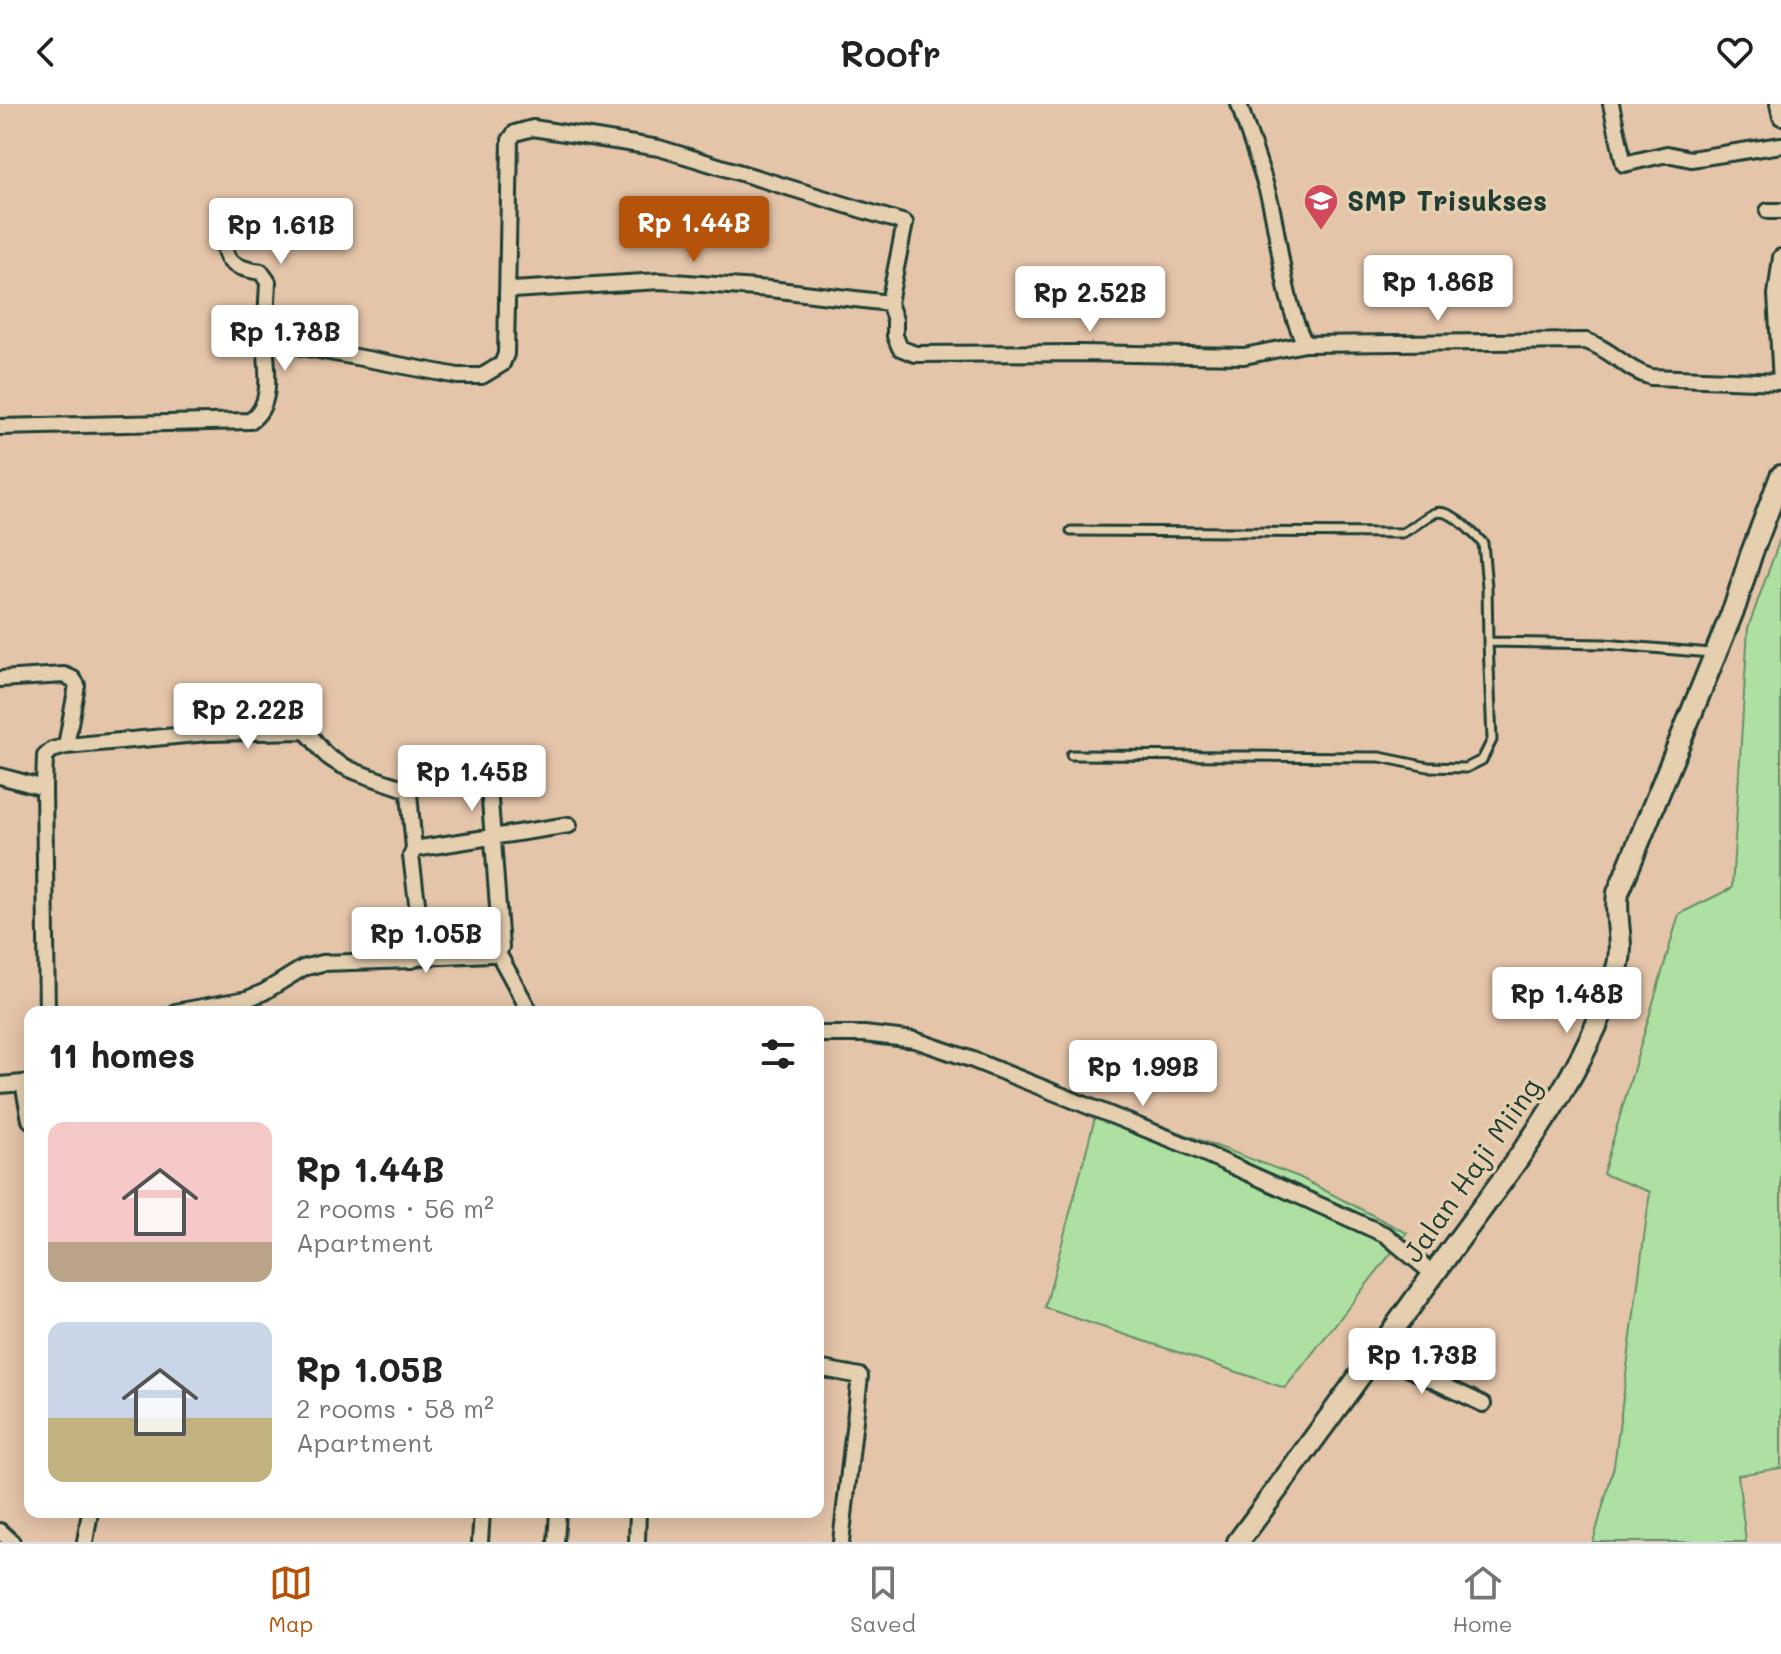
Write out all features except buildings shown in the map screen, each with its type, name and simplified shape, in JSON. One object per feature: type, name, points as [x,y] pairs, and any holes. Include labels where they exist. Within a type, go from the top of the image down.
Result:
[{"type":"main road","name":"Jalan Haji Miing","points":[[1238,1542],[1378,1354],[1528,1144],[1583,1056],[1618,965],[1621,948],[1616,907],[1618,893],[1715,654],[1781,476]]},
{"type":"street","points":[[1239,104],[1270,201],[1292,306],[1305,344]]},
{"type":"street","points":[[1611,104],[1624,164],[1667,154],[1691,159],[1781,145]]},
{"type":"street","points":[[1778,104],[1781,117]]},
{"type":"street","points":[[265,340],[458,376],[482,376],[502,364],[506,354],[510,140],[515,133],[533,128],[659,148],[905,223],[889,303],[900,348],[915,354],[1244,356],[1305,344],[1586,341],[1603,346],[1633,372],[1651,377],[1781,382],[1776,295],[1781,257]]},
{"type":"street","points":[[0,427],[250,421],[261,414],[267,398],[265,340],[268,282],[261,272],[237,268],[229,263],[225,252],[225,214]]},
{"type":"street","points":[[507,293],[512,290],[660,281],[770,289],[889,303]]},
{"type":"street","points":[[0,679],[64,675],[73,679],[77,685],[66,746]]},
{"type":"street","points":[[47,1006],[45,756],[52,750],[66,746],[208,733],[304,731],[313,736],[327,756],[409,793],[414,849],[411,856],[423,950],[419,957]]},
{"type":"street","points":[[0,776],[44,788]]},
{"type":"street","points":[[489,787],[501,947],[498,953]]},
{"type":"street","points":[[414,849],[569,825]]},
{"type":"street","points":[[208,1006],[247,999],[303,968],[322,963],[498,953]]},
{"type":"street","points":[[498,953],[527,1006]]},
{"type":"street","points":[[824,1034],[864,1034],[915,1040],[987,1066],[1188,1146],[1386,1235],[1433,1274]]},
{"type":"street","points":[[0,1085],[24,1080]]},
{"type":"street","points":[[1378,1354],[1483,1404]]},
{"type":"street","points":[[824,1369],[860,1376],[841,1542]]},
{"type":"street","points":[[85,1542],[89,1518]]},
{"type":"street","points":[[480,1542],[482,1518]]},
{"type":"street","points":[[556,1542],[558,1518]]},
{"type":"street","points":[[638,1518],[637,1542],[649,1542]]},
{"type":"street","points":[[0,1531],[12,1542]]},
{"type":"lane","points":[[1071,531],[1402,533],[1413,529],[1433,513],[1443,512],[1460,522],[1483,543],[1492,740],[1482,760],[1466,768],[1428,767],[1380,757],[1071,755]]},
{"type":"lane","points":[[1488,642],[1604,644],[1715,654]]},
{"type":"green space","points":[[1781,536],[1781,1468],[1738,1475],[1746,1542],[1593,1542],[1614,1466],[1650,1192],[1603,1174],[1679,914],[1732,888],[1748,628]]},
{"type":"green space","points":[[1099,1102],[1299,1177],[1407,1233],[1285,1388],[1045,1308]]},
{"type":"place","name":"SMP Trisukses","points":[[1321,232]]}]
